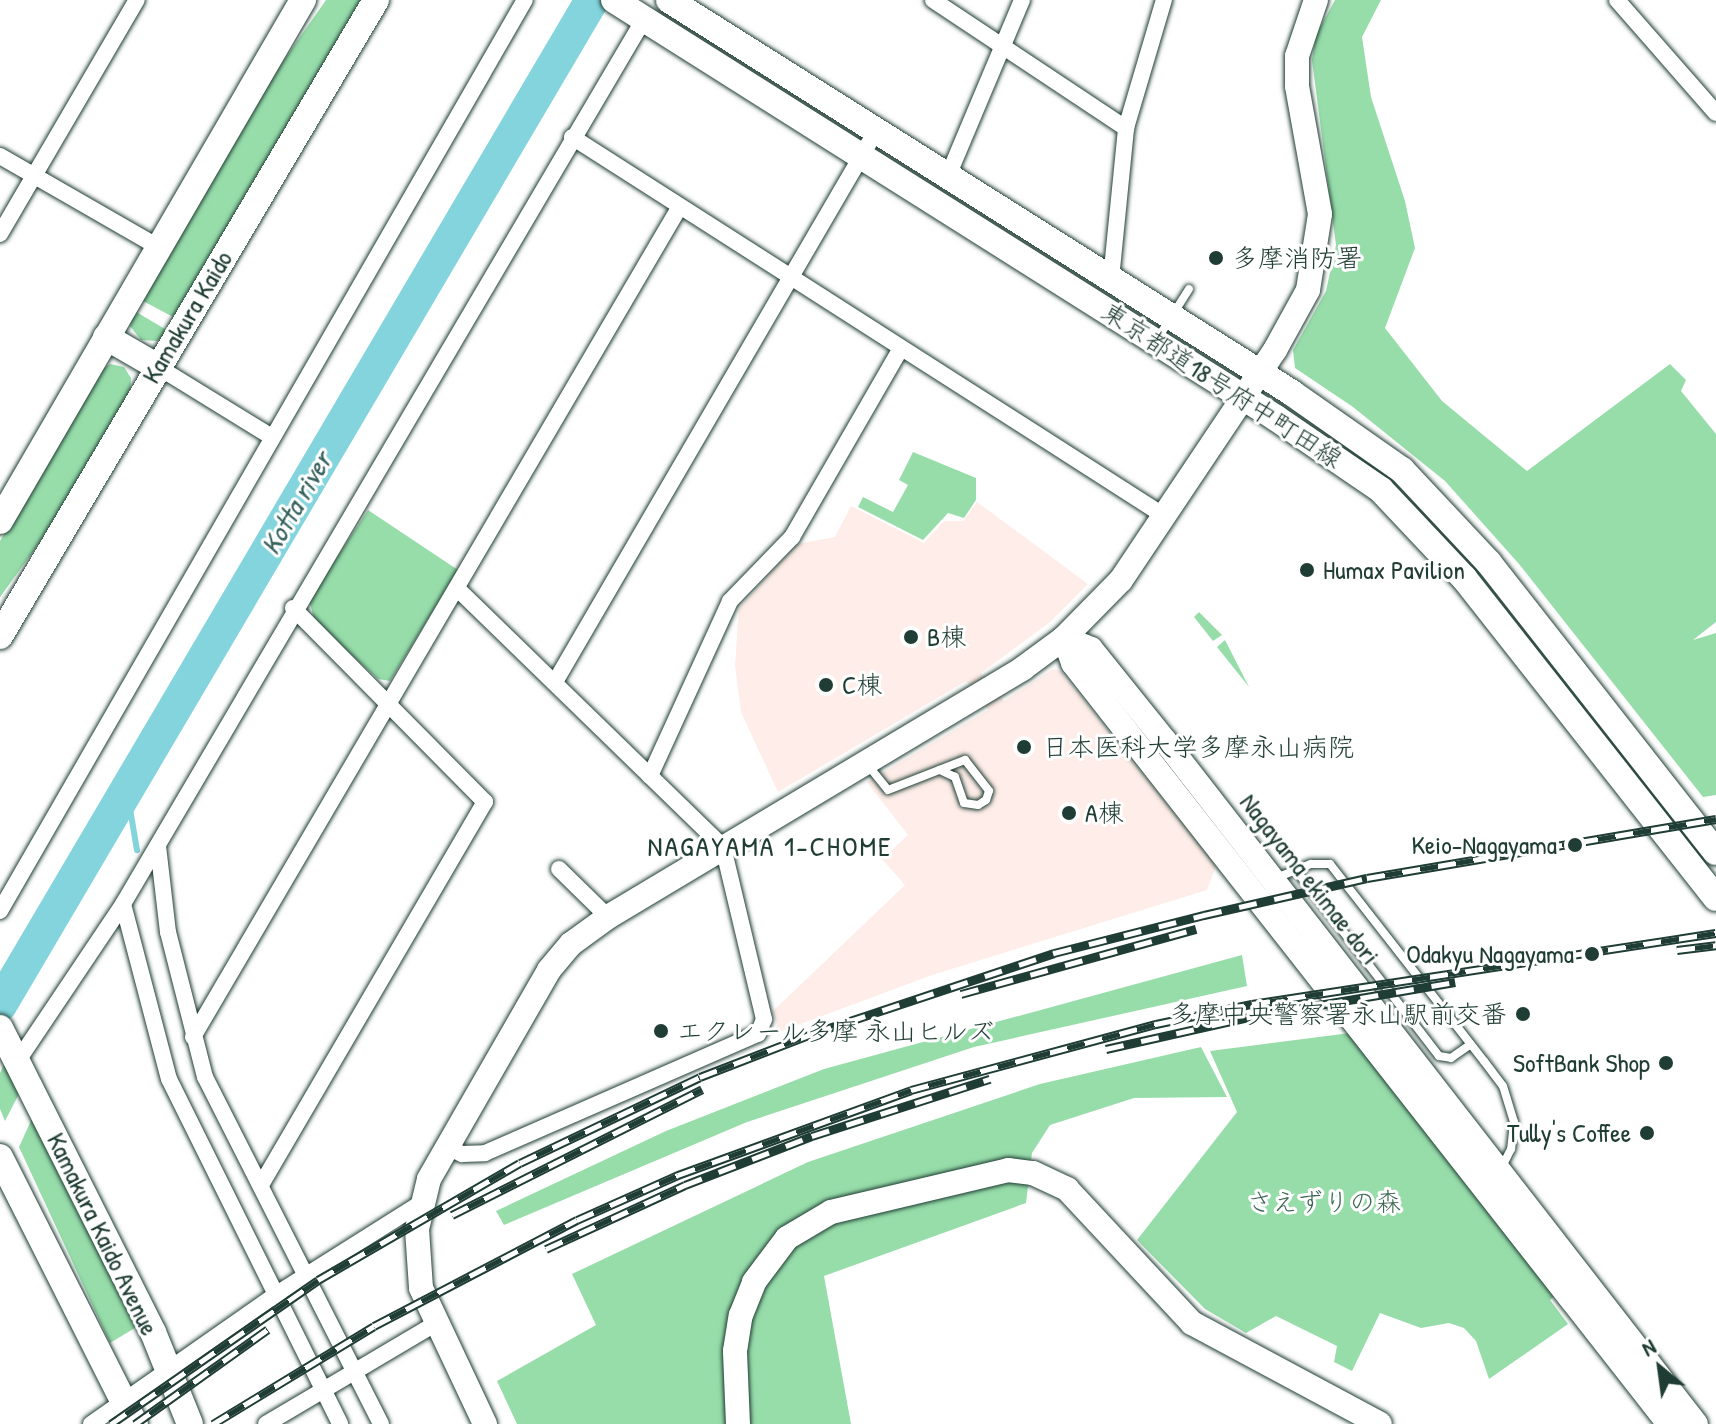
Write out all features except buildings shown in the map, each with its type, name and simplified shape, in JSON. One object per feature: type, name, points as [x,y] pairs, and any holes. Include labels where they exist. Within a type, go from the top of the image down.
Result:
[{"type":"main road","points":[[0,521],[303,0]]},
{"type":"main road","name":"Kamakura Kaido","points":[[0,636],[376,0]]},
{"type":"main road","name":"東京都道18号府中町田線","points":[[669,0],[1260,373],[1402,470],[1449,518],[1716,852]]},
{"type":"main road","name":"東京都道18号府中町田線","points":[[630,10],[1244,397],[1381,490],[1427,536],[1716,898]]},
{"type":"main road","points":[[106,337],[158,367]]},
{"type":"main road","name":"Kamakura Kaido Avenue","points":[[9,1045],[168,1368],[190,1424]]},
{"type":"main road","points":[[0,1157],[135,1424]]},
{"type":"street","points":[[0,234],[137,0]]},
{"type":"street","points":[[0,911],[525,0]]},
{"type":"street","points":[[933,0],[1126,128]]},
{"type":"street","points":[[948,176],[1022,0]]},
{"type":"street","points":[[1111,279],[1126,128],[1164,0]]},
{"type":"street","points":[[485,1424],[435,1324],[417,1267],[421,1203],[446,1146],[549,970],[571,944],[608,917],[1022,669],[1064,638],[1121,580],[1260,373],[1308,290],[1317,258],[1320,214],[1297,86],[1297,56],[1316,0]]},
{"type":"street","points":[[1617,0],[1716,113]]},
{"type":"street","points":[[9,1045],[123,904],[158,846],[293,608],[572,137],[630,10]]},
{"type":"street","points":[[555,682],[876,131]]},
{"type":"street","points":[[572,137],[1166,517]]},
{"type":"street","points":[[0,156],[158,247]]},
{"type":"street","points":[[193,1037],[679,208]]},
{"type":"street","points":[[650,776],[730,601],[792,537],[901,348]]},
{"type":"street","points":[[158,367],[272,437]]},
{"type":"street","points":[[446,1146],[462,1154],[485,1153],[758,1034],[764,1019],[723,847],[458,589]]},
{"type":"street","points":[[261,1185],[485,802],[293,608]]},
{"type":"street","name":"Nagayama ekimae dori","points":[[1064,638],[1091,649],[1156,749],[1276,880],[1669,1424]]},
{"type":"street","points":[[158,846],[168,932],[205,1077],[381,1424]]},
{"type":"street","points":[[559,869],[608,917]]},
{"type":"street","points":[[123,904],[169,1079],[340,1424]]},
{"type":"street","points":[[738,1424],[735,1351],[741,1315],[754,1282],[787,1238],[831,1212],[1008,1170],[1033,1173],[1067,1189],[1192,1323],[1380,1424]]},
{"type":"street","name":"Nagayama ekimae dori","points":[[1490,1177],[1696,1424]]},
{"type":"street","points":[[91,1424],[275,1295],[421,1203]]},
{"type":"street","points":[[266,1424],[353,1369],[435,1324]]},
{"type":"lane","points":[[1155,342],[1189,289]]},
{"type":"lane","points":[[866,763],[888,790],[965,760],[989,791],[986,800],[978,805],[964,803],[955,777],[940,770]]},
{"type":"lane","points":[[1471,1044],[1451,1058],[1439,1056],[1276,880],[1330,864],[1471,1044],[1503,1086],[1510,1106],[1511,1149],[1490,1177]]},
{"type":"shaded area","name":"日本医科大学多摩永山病院","points":[[977,502],[1088,584],[1049,623],[981,673],[1004,701],[1053,669],[1061,671],[1216,866],[1207,890],[932,975],[779,1032],[773,1011],[905,885],[882,859],[908,835],[867,782],[988,710],[966,681],[778,792],[741,712],[735,665],[739,608],[797,544],[835,537],[851,506],[924,543],[944,521],[963,521]]},
{"type":"green space","points":[[326,0],[363,0],[177,319],[141,300],[258,97]]},
{"type":"green space","points":[[1335,0],[1381,0],[1362,37],[1371,97],[1405,201],[1415,248],[1385,328],[1442,401],[1527,471],[1670,364],[1686,380],[1681,391],[1716,434],[1716,622],[1693,640],[1716,633],[1716,795],[1703,797],[1519,564],[1445,481],[1353,407],[1295,368],[1293,350],[1326,291],[1336,245],[1312,60],[1316,35]]},
{"type":"green space","points":[[133,310],[170,332],[157,341],[141,340],[130,326]]},
{"type":"green space","points":[[110,364],[124,367],[131,378],[130,393],[51,527],[0,597],[0,541],[98,372]]},
{"type":"green space","points":[[913,452],[976,478],[976,500],[964,518],[948,513],[923,540],[858,507],[863,497],[893,512],[908,485],[899,480]]},
{"type":"green space","points":[[368,510],[458,570],[390,681],[378,679],[315,622],[309,600]]},
{"type":"green space","points":[[1199,612],[1222,635],[1213,641],[1194,617]]},
{"type":"green space","points":[[1225,640],[1249,687],[1217,647]]},
{"type":"green space","points":[[1242,955],[1247,986],[974,1047],[747,1122],[504,1225],[496,1211],[666,1131],[824,1069]]},
{"type":"green space","name":"さえずりの森","points":[[1350,1033],[1557,1294],[1550,1300],[1568,1324],[1489,1379],[1476,1341],[1464,1328],[1449,1323],[1421,1328],[1380,1313],[1352,1371],[1334,1362],[1337,1346],[1276,1316],[1246,1333],[1205,1309],[1137,1240],[1237,1112],[1210,1051]]},
{"type":"green space","points":[[1201,1047],[1227,1097],[1134,1098],[1050,1125],[1032,1153],[1026,1203],[824,1276],[851,1424],[517,1424],[497,1381],[596,1325],[572,1274],[808,1162],[1040,1084]]},
{"type":"green space","points":[[6,1060],[21,1090],[5,1121],[0,1109],[0,1073]]},
{"type":"green space","points":[[34,1114],[140,1325],[110,1343],[19,1147]]},
{"type":"waterway","name":"Kotta river","points":[[0,1005],[592,0]]},
{"type":"waterway","points":[[127,791],[137,850]]},
{"type":"railway","points":[[111,1424],[318,1280],[520,1163],[700,1077],[814,1033],[1054,953],[1204,915],[1367,878],[1716,819]]},
{"type":"railway","points":[[961,994],[1196,929]]},
{"type":"railway","points":[[213,1424],[374,1326],[577,1220],[678,1175],[911,1090],[1156,1024],[1252,1004],[1716,933]]},
{"type":"railway","points":[[1677,950],[1716,945]]},
{"type":"railway","points":[[1106,1049],[1254,1016],[1455,982]]},
{"type":"railway","points":[[546,1249],[685,1185],[812,1136],[990,1079]]},
{"type":"railway","points":[[452,1215],[702,1089]]},
{"type":"railway","points":[[135,1424],[268,1329]]},
{"type":"place","name":"多摩消防署","points":[[1216,258]]},
{"type":"place","name":"Humax Pavilion","points":[[1307,570]]},
{"type":"place","name":"B棟","points":[[911,637]]},
{"type":"place","name":"C棟","points":[[826,685]]},
{"type":"place","name":"日本医科大学多摩永山病院","points":[[1024,747]]},
{"type":"place","name":"A棟","points":[[1069,813]]},
{"type":"place","name":"Keio-Nagayama","points":[[1575,845]]},
{"type":"place","name":"Odakyu Nagayama","points":[[1592,954]]},
{"type":"place","name":"多摩中央警察署永山駅前交番","points":[[1523,1014]]},
{"type":"place","name":"エクレール多摩 永山ヒルズ","points":[[661,1031]]},
{"type":"place","name":"SoftBank Shop","points":[[1666,1063]]},
{"type":"place","name":"Tully's Coffee","points":[[1647,1133]]},
{"type":"district","name":"NAGAYAMA 1-CHOME","points":[[770,846]]}]
